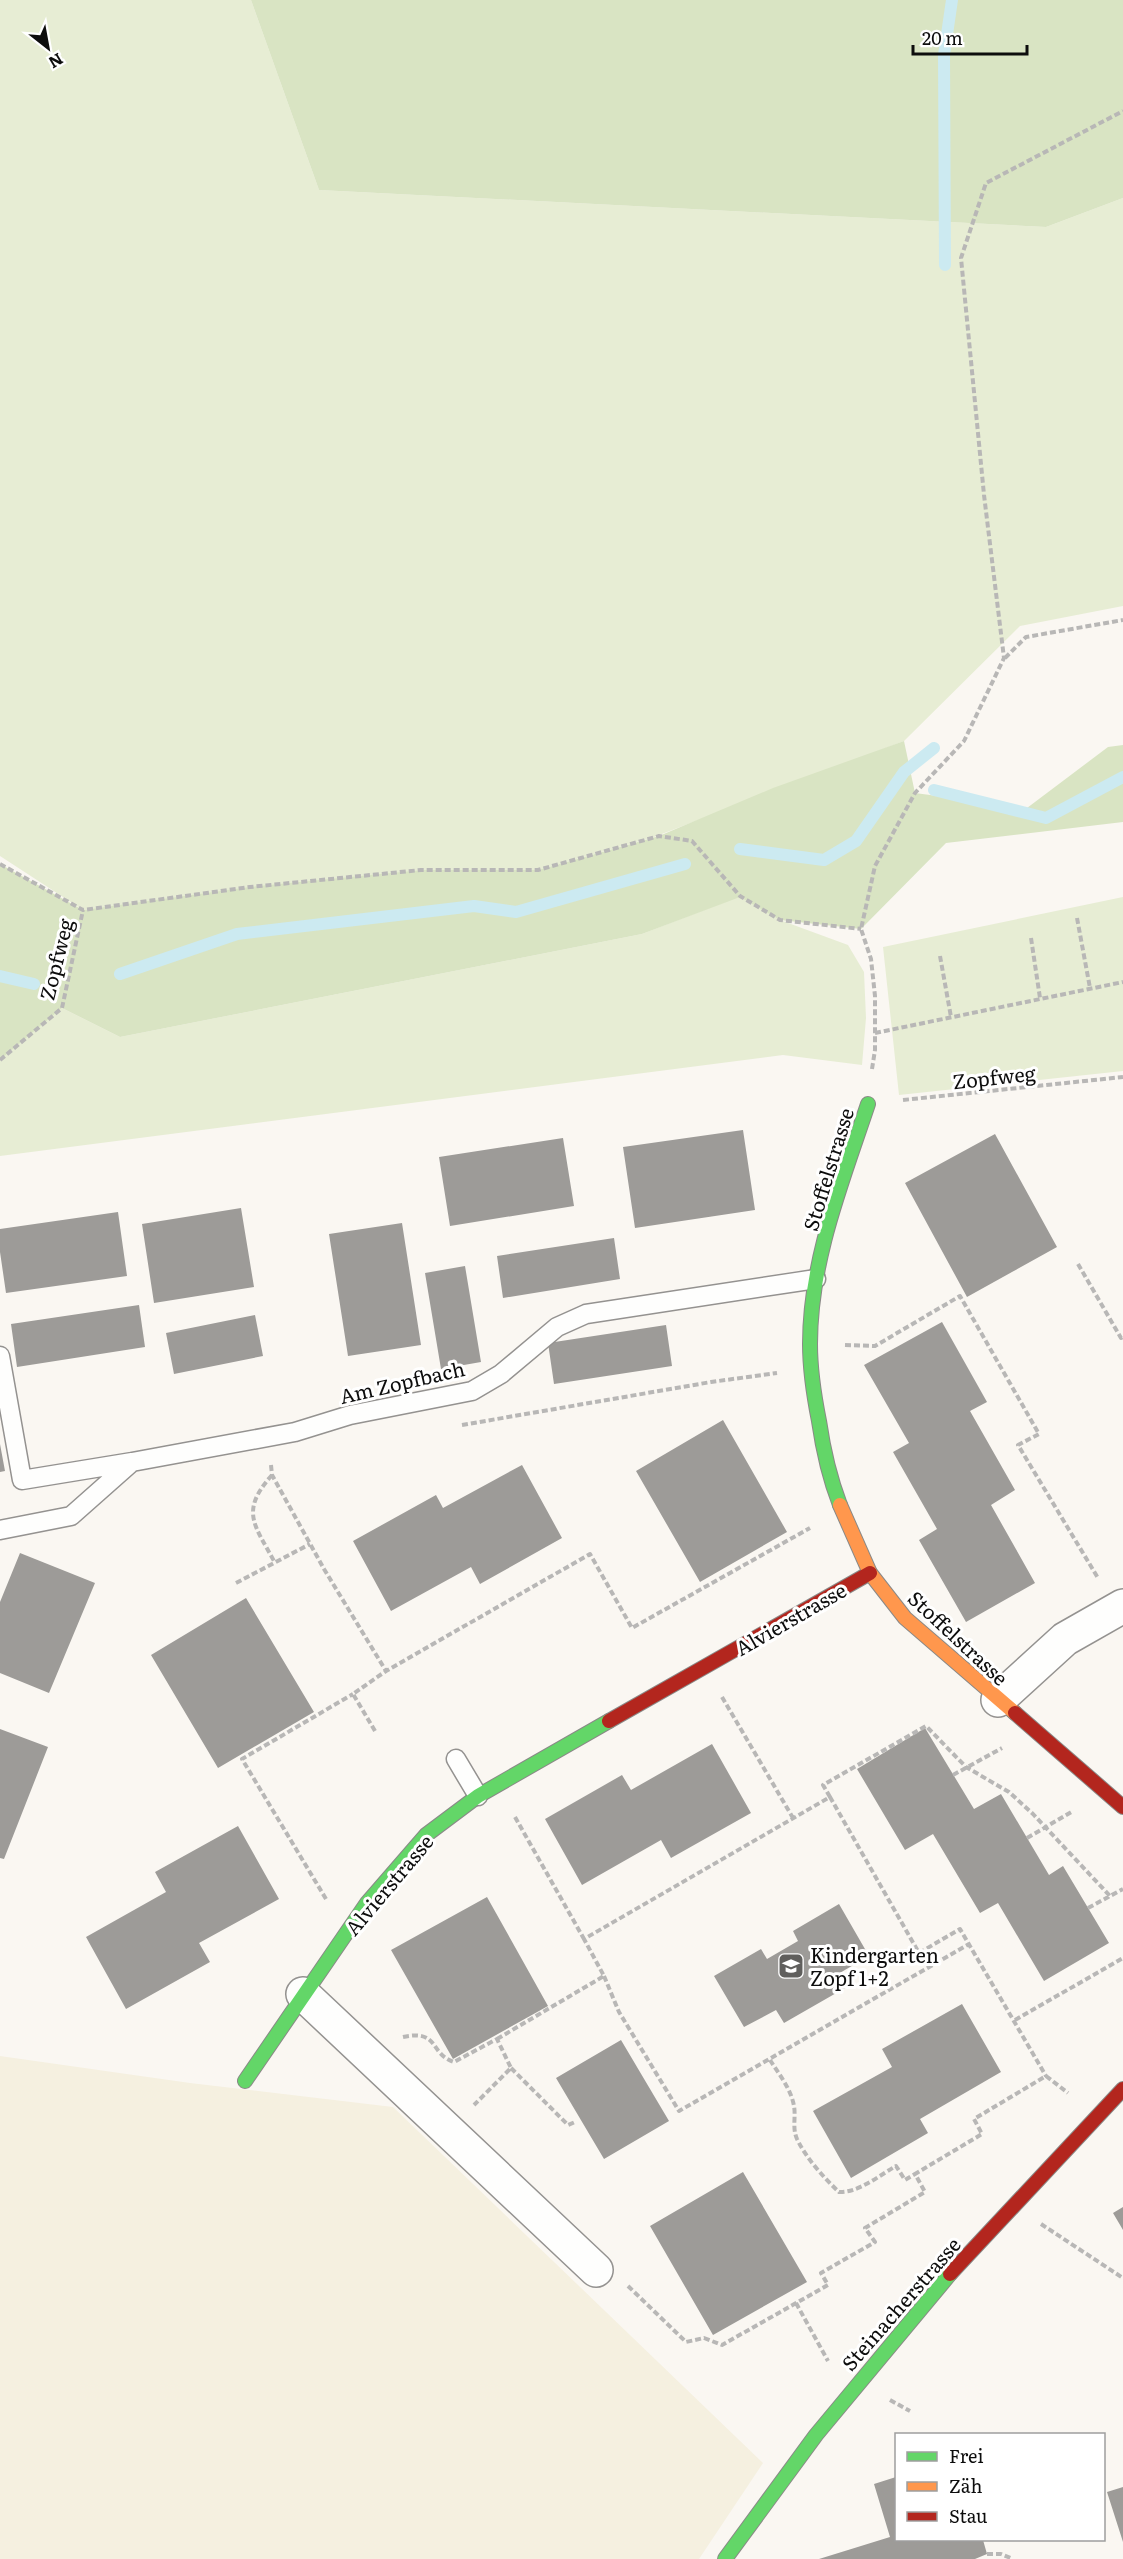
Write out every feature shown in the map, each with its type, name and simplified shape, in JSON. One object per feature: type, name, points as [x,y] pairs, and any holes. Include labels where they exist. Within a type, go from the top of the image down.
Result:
[{"type":"street","name":"Stoffelstrasse","points":[[868,1104],[830,1216],[816,1279],[810,1345],[814,1394],[827,1462],[840,1502],[870,1573],[905,1618],[1123,1807]]},
{"type":"street","name":"Alvierstrasse","points":[[245,2081],[367,1903],[426,1835],[478,1796],[870,1573]]},
{"type":"street","points":[[998,1700],[1065,1639],[1120,1608]]},
{"type":"street","points":[[303,1994],[596,2270]]},
{"type":"street","name":"Steinacherstrasse","points":[[725,2559],[847,2396],[1014,2202],[1123,2089]]},
{"type":"lane","name":"Am Zopfbach","points":[[0,1356],[22,1480],[295,1432],[350,1414],[472,1391],[501,1374],[557,1327],[586,1314],[816,1279]]},
{"type":"lane","points":[[0,1530],[71,1516],[132,1462]]},
{"type":"lane","points":[[456,1759],[478,1796]]},
{"type":"path","points":[[1004,658],[984,495],[961,258],[986,183],[1123,111]]},
{"type":"path","points":[[868,1104],[875,1033],[872,959],[861,929],[875,866],[915,793],[964,741],[1004,658],[1026,638],[1123,620]]},
{"type":"path","points":[[0,864],[83,910],[250,887],[421,870],[538,870],[659,836],[692,841],[740,896],[780,920],[861,929]]},
{"type":"path","name":"Zopfweg","points":[[0,1060],[62,1008],[83,910]]},
{"type":"path","points":[[1077,918],[1090,988]]},
{"type":"path","points":[[1031,939],[1040,998]]},
{"type":"path","points":[[940,956],[951,1017]]},
{"type":"path","points":[[875,1033],[1123,982]]},
{"type":"path","name":"Zopfweg","points":[[868,1104],[1123,1077]]},
{"type":"path","points":[[1078,1264],[1121,1338],[1123,1337]]},
{"type":"path","points":[[810,1345],[875,1346],[960,1296],[1039,1434],[1018,1445],[1120,1608]]},
{"type":"path","points":[[452,1427],[711,1382],[778,1373]]},
{"type":"path","points":[[270,1460],[272,1475],[310,1544],[386,1671]]},
{"type":"path","points":[[272,1475],[259,1490],[252,1504],[255,1525],[275,1563]]},
{"type":"path","points":[[327,1900],[242,1759],[353,1694],[386,1671],[590,1554],[633,1628],[812,1527]]},
{"type":"path","points":[[236,1583],[310,1544]]},
{"type":"path","points":[[705,1667],[793,1818]]},
{"type":"path","points":[[353,1694],[375,1731]]},
{"type":"path","points":[[1073,2097],[1046,2076],[960,1929],[919,1953],[823,1785],[926,1726],[966,1767],[1009,1792],[1110,1896]]},
{"type":"path","points":[[953,1775],[1006,1746]]},
{"type":"path","points":[[497,1785],[604,1976],[618,2012],[679,2111],[969,1944]]},
{"type":"path","points":[[584,1939],[830,1797]]},
{"type":"path","points":[[1027,1838],[1079,1807]]},
{"type":"path","points":[[1088,1908],[1123,1888]]},
{"type":"path","points":[[1014,2020],[1123,1958]]},
{"type":"path","points":[[399,2038],[423,2035],[431,2040],[447,2060],[454,2062],[604,1976]]},
{"type":"path","points":[[497,2039],[511,2068],[568,2125],[575,2121]]},
{"type":"path","points":[[770,2060],[788,2088],[794,2107],[793,2124],[798,2139],[838,2192],[845,2192],[868,2182],[897,2166],[905,2180],[982,2134],[974,2119],[1046,2076]]},
{"type":"path","points":[[467,2111],[511,2068]]},
{"type":"path","points":[[596,2270],[608,2268],[686,2342],[704,2337],[722,2345],[828,2285],[821,2273],[875,2242],[865,2228],[925,2192],[915,2174]]},
{"type":"path","points":[[1036,2222],[1123,2278]]},
{"type":"path","points":[[796,2303],[847,2396]]},
{"type":"path","points":[[882,2396],[910,2411]]},
{"type":"path","points":[[987,2554],[1001,2554],[1013,2559]]},
{"type":"shaded area","points":[[0,2056],[190,2083],[393,2107],[763,2463],[699,2559],[0,2559]]},
{"type":"green space","points":[[0,0],[251,0],[319,190],[1046,227],[1123,198],[1123,606],[1020,626],[904,741],[654,837],[538,870],[421,870],[83,910],[0,856]]},
{"type":"green space","points":[[251,0],[1123,0],[1123,198],[1046,227],[319,190]]},
{"type":"green space","points":[[904,741],[915,793],[1027,808],[1108,747],[1123,745],[1123,822],[946,843],[861,929],[780,920],[740,897],[642,934],[120,1037],[62,1008],[0,1060],[0,864],[83,910],[250,887],[421,870],[538,870],[659,836],[773,788]]},
{"type":"green space","points":[[740,896],[780,920],[848,945],[864,972],[866,1018],[862,1065],[783,1055],[0,1156],[0,1060],[62,1008],[120,1037],[642,934]]},
{"type":"green space","points":[[1123,897],[1123,1071],[899,1095],[883,947]]},
{"type":"building","points":[[743,1130],[755,1210],[635,1228],[623,1147]]},
{"type":"building","points":[[995,1134],[1057,1247],[967,1297],[905,1183]]},
{"type":"building","points":[[563,1138],[574,1206],[450,1226],[439,1157]]},
{"type":"building","points":[[241,1208],[254,1287],[154,1303],[142,1224]]},
{"type":"building","points":[[118,1212],[127,1276],[6,1293],[0,1252],[0,1229]]},
{"type":"building","points":[[402,1223],[421,1345],[348,1356],[329,1234]]},
{"type":"building","points":[[614,1238],[620,1279],[503,1298],[497,1256]]},
{"type":"building","points":[[465,1266],[481,1362],[441,1369],[425,1273]]},
{"type":"building","points":[[139,1305],[145,1347],[17,1367],[11,1324]]},
{"type":"building","points":[[255,1315],[263,1356],[174,1374],[166,1333]]},
{"type":"building","points":[[942,1322],[987,1402],[970,1411],[1015,1490],[991,1505],[1035,1583],[966,1622],[919,1540],[937,1529],[893,1452],[909,1443],[864,1365]]},
{"type":"building","points":[[666,1325],[672,1366],[554,1384],[548,1343]]},
{"type":"building","points":[[723,1420],[787,1532],[700,1582],[636,1471]]},
{"type":"building","points":[[0,1444],[5,1471],[0,1472]]},
{"type":"building","points":[[522,1465],[562,1538],[480,1584],[471,1567],[391,1611],[353,1541],[436,1495],[443,1508]]},
{"type":"building","points":[[20,1553],[95,1583],[49,1693],[0,1673],[0,1602]]},
{"type":"building","points":[[246,1598],[314,1712],[218,1768],[151,1655]]},
{"type":"building","points":[[925,1728],[974,1809],[1001,1794],[1049,1875],[1063,1866],[1109,1943],[1044,1981],[998,1903],[980,1913],[933,1834],[905,1850],[857,1769]]},
{"type":"building","points":[[0,1729],[48,1747],[4,1859],[0,1858]]},
{"type":"building","points":[[712,1744],[751,1813],[671,1858],[661,1840],[582,1885],[545,1819],[622,1775],[631,1790]]},
{"type":"building","points":[[238,1826],[279,1899],[199,1943],[210,1962],[126,2009],[86,1937],[166,1892],[155,1872]]},
{"type":"building","points":[[487,1897],[548,2006],[453,2059],[391,1950]]},
{"type":"building","name":"Kindergarten Zopf 1+2","points":[[839,1904],[869,1956],[838,1974],[845,1988],[784,2023],[776,2010],[744,2027],[714,1976],[761,1949],[767,1959],[798,1941],[793,1931]]},
{"type":"building","points":[[962,2004],[1001,2072],[920,2119],[928,2133],[851,2178],[813,2111],[892,2067],[882,2049]]},
{"type":"building","points":[[621,2040],[669,2121],[604,2159],[556,2078]]},
{"type":"building","points":[[743,2172],[807,2282],[713,2335],[650,2226]]},
{"type":"building","points":[[1123,2207],[1123,2230],[1113,2213]]},
{"type":"building","points":[[895,2477],[895,2541],[983,2541],[987,2554],[975,2559],[819,2559],[890,2537],[874,2484]]},
{"type":"building","points":[[1123,2487],[1123,2542],[1107,2492]]},
{"type":"waterway","points":[[945,265],[944,55],[952,0]]},
{"type":"waterway","points":[[740,849],[824,860],[856,841],[904,772],[934,748]]},
{"type":"waterway","points":[[934,790],[1046,818],[1123,777]]},
{"type":"waterway","points":[[120,974],[237,934],[474,906],[516,912],[685,864]]},
{"type":"waterway","points":[[0,976],[34,984]]},
{"type":"traffic: fast","points":[[840,1505],[825,1453],[814,1392],[810,1353],[811,1313],[815,1282],[829,1222],[868,1104]]},
{"type":"traffic: fast","points":[[245,2081],[367,1903],[426,1835],[478,1796],[609,1721]]},
{"type":"traffic: fast","points":[[725,2559],[816,2435],[950,2274]]},
{"type":"traffic: slow","points":[[840,1505],[870,1573],[905,1618],[1015,1713]]},
{"type":"traffic: jam","points":[[609,1721],[870,1573]]},
{"type":"traffic: jam","points":[[1015,1713],[1123,1807]]},
{"type":"traffic: jam","points":[[950,2274],[1123,2089]]},
{"type":"place","name":"Kindergarten Zopf 1+2","points":[[791,1966]]}]
